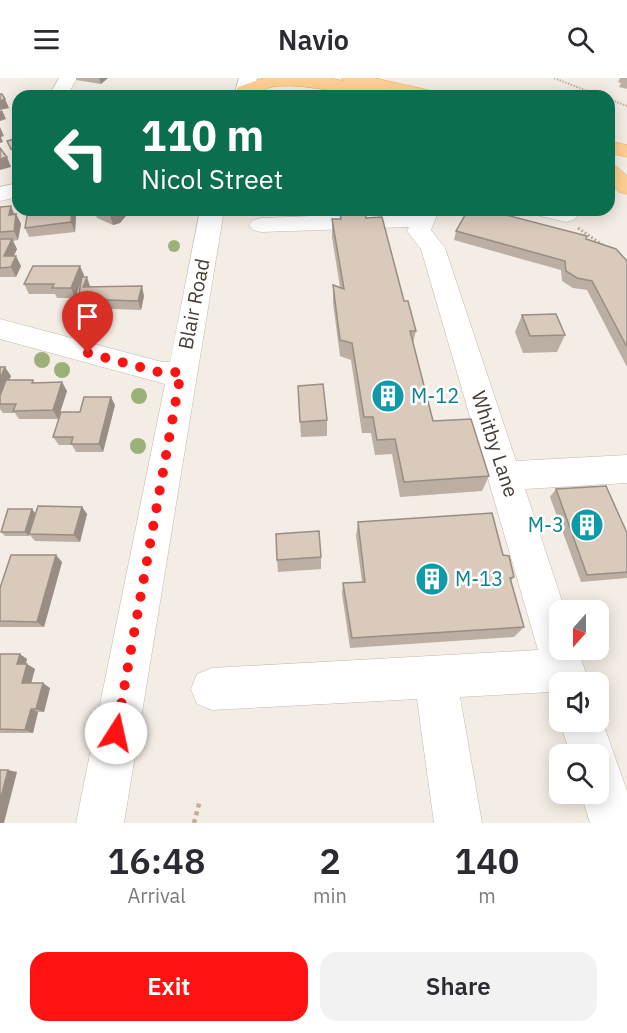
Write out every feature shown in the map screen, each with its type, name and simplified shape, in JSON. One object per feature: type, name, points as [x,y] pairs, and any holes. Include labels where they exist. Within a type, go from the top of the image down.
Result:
[{"type":"main road","points":[[350,78],[403,90]]},
{"type":"main road","points":[[241,90],[275,80],[314,80],[358,90]]},
{"type":"main road","points":[[627,171],[627,187]]},
{"type":"main road","points":[[615,177],[627,187]]},
{"type":"street","points":[[231,78],[241,90]]},
{"type":"street","name":"Blair Road","points":[[100,823],[211,216]]},
{"type":"street","points":[[261,225],[395,216]]},
{"type":"street","name":"Whitby Lane","points":[[424,216],[419,231],[433,248],[565,672]]},
{"type":"street","points":[[0,329],[162,373],[181,372]]},
{"type":"street","points":[[505,476],[627,469]]},
{"type":"street","points":[[212,689],[435,677],[549,676]]},
{"type":"street","points":[[435,677],[458,823]]},
{"type":"street","points":[[608,804],[614,823]]},
{"type":"path","points":[[554,78],[585,90]]},
{"type":"path","points":[[559,216],[607,248]]},
{"type":"path","points":[[194,823],[200,800]]},
{"type":"building","points":[[12,140],[12,149],[11,149],[7,141]]},
{"type":"building","points":[[0,148],[7,157],[0,159]]},
{"type":"building","points":[[11,206],[9,215],[16,216],[14,231],[0,232],[0,207]]},
{"type":"building","points":[[27,216],[72,216],[71,222],[25,228]]},
{"type":"building","name":"M-12","points":[[340,216],[382,217],[404,301],[408,301],[416,331],[410,331],[433,421],[471,419],[489,476],[404,482],[395,439],[377,440],[373,417],[364,417],[352,343],[340,340],[333,285],[344,289],[332,219],[341,219]]},
{"type":"building","points":[[465,216],[510,216],[587,236],[586,239],[616,249],[627,261],[627,347],[592,281],[577,278],[566,271],[565,261],[456,231]]},
{"type":"building","points":[[0,239],[12,239],[4,256],[16,256],[11,267],[0,268]]},
{"type":"building","points":[[33,266],[80,266],[71,288],[52,288],[54,284],[24,284]]},
{"type":"building","points":[[82,277],[87,277],[83,287],[142,286],[138,301],[78,299]]},
{"type":"building","points":[[556,314],[565,335],[530,336],[522,315]]},
{"type":"building","points":[[0,367],[5,367],[0,379]]},
{"type":"building","points":[[6,380],[33,380],[32,383],[62,382],[53,410],[13,411],[16,404],[0,404],[0,396]]},
{"type":"building","points":[[323,384],[327,420],[300,422],[298,386]]},
{"type":"building","points":[[84,397],[111,397],[99,444],[71,444],[73,437],[53,437],[61,412],[80,412]]},
{"type":"building","name":"M-3","points":[[606,486],[627,533],[627,572],[587,575],[556,489]]},
{"type":"building","points":[[38,506],[82,507],[74,535],[29,534]]},
{"type":"building","points":[[8,509],[32,509],[25,532],[1,532]]},
{"type":"building","name":"M-13","points":[[492,513],[503,555],[509,556],[514,577],[510,578],[524,627],[352,638],[343,583],[365,582],[358,522]]},
{"type":"building","points":[[319,531],[321,557],[277,560],[276,534]]},
{"type":"building","points":[[11,555],[56,555],[37,622],[0,621],[0,588]]},
{"type":"building","points":[[0,654],[20,654],[17,664],[27,664],[22,683],[43,683],[36,709],[31,709],[25,730],[0,729]]},
{"type":"building","points":[[0,770],[8,770],[0,801]]},
{"type":"place","name":"M-12","points":[[388,396]]},
{"type":"place","name":"M-3","points":[[587,525]]},
{"type":"place","name":"M-13","points":[[432,579]]},
{"type":"route","points":[[88,353],[162,373],[181,372],[116,733]]}]
